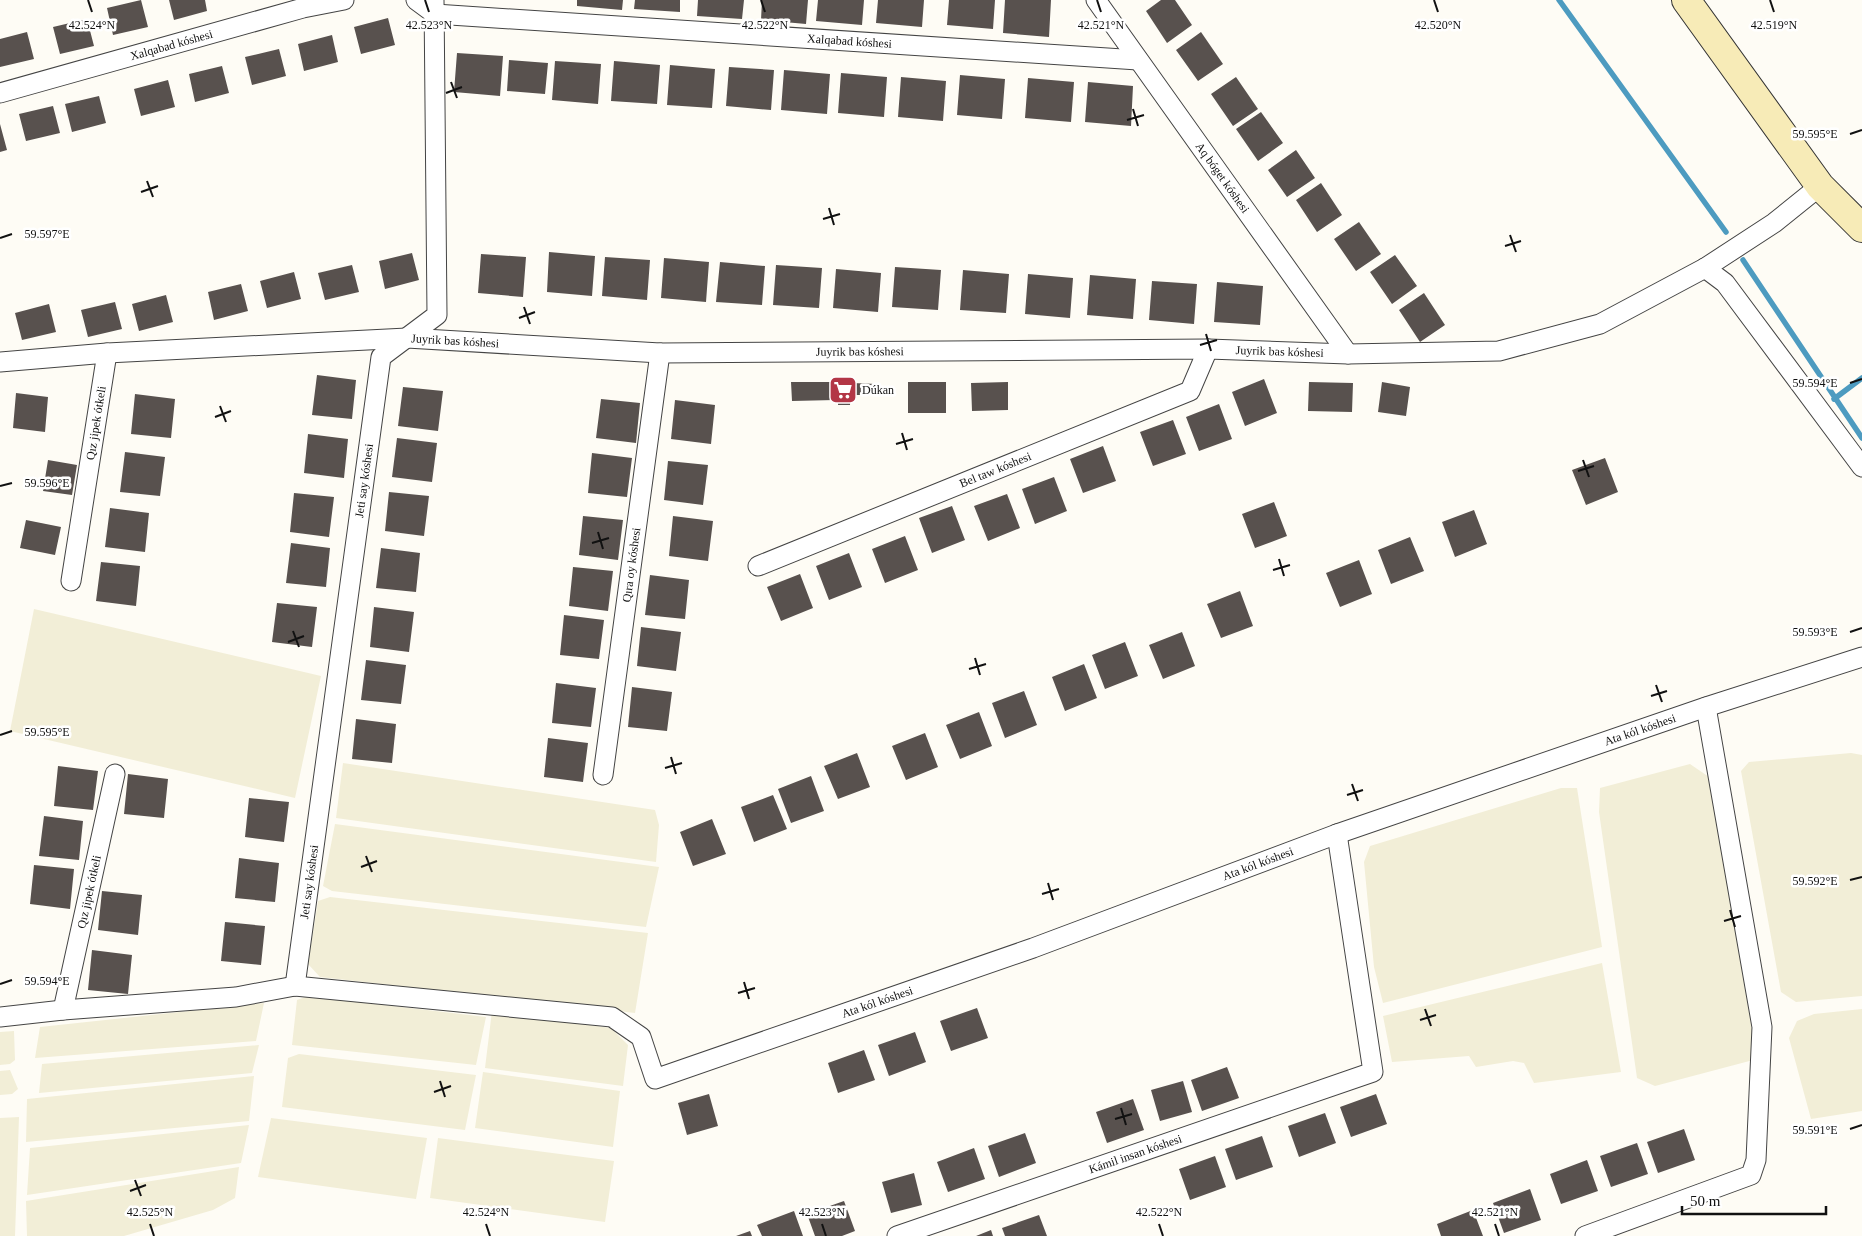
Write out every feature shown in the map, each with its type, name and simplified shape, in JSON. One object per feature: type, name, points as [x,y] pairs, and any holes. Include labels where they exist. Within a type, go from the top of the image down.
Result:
[{"type":"main road","points":[[1686,0],[1820,186],[1862,228]]},
{"type":"street","name":"Xalqabad kóshesi","points":[[0,93],[303,8],[344,0]]},
{"type":"street","points":[[416,0],[434,7]]},
{"type":"street","name":"Aq bóget kóshesi","points":[[1096,0],[1348,354]]},
{"type":"street","name":"Xalqabad kóshesi","points":[[434,7],[1138,60]]},
{"type":"street","name":"Jeti say kóshesi","points":[[295,986],[381,357],[437,315],[434,7]]},
{"type":"street","name":"Juyrik bas kóshesi","points":[[0,362],[107,353],[407,338],[660,353],[1208,349],[1348,354],[1500,350],[1600,324],[1704,268],[1774,223],[1820,186]]},
{"type":"street","points":[[1704,268],[1724,283],[1862,467]]},
{"type":"street","name":"Bel taw kóshesi","points":[[758,566],[1190,391],[1208,349]]},
{"type":"street","name":"Qız jipek ótkeli","points":[[71,581],[107,353]]},
{"type":"street","name":"Qıra oy kóshesi","points":[[603,775],[660,353]]},
{"type":"street","name":"Ata kól kóshesi","points":[[295,986],[612,1017],[640,1037],[655,1079],[1033,948],[1337,834],[1706,707],[1862,657]]},
{"type":"street","points":[[1585,1236],[1751,1175],[1756,1160],[1762,1027],[1706,707]]},
{"type":"street","name":"Qız jipek ótkeli","points":[[63,1010],[115,774]]},
{"type":"street","name":"Kámil insan kóshesi","points":[[897,1236],[1373,1072],[1337,834]]},
{"type":"street","points":[[0,1018],[63,1010],[236,997],[295,986]]},
{"type":"shaded area","points":[[34,609],[321,676],[295,798],[10,731]]},
{"type":"shaded area","points":[[1851,753],[1862,755],[1862,996],[1796,1002],[1781,992],[1741,771],[1749,762]]},
{"type":"shaded area","points":[[343,763],[655,810],[659,825],[656,862],[336,818]]},
{"type":"shaded area","points":[[1690,764],[1709,777],[1757,1059],[1655,1086],[1637,1078],[1599,812],[1600,788]]},
{"type":"shaded area","points":[[1561,788],[1577,788],[1602,947],[1383,1003],[1374,967],[1364,862],[1370,846]]},
{"type":"shaded area","points":[[335,824],[659,867],[646,927],[332,891],[323,886]]},
{"type":"shaded area","points":[[330,897],[648,933],[635,1013],[320,977],[308,964],[318,901]]},
{"type":"shaded area","points":[[1602,963],[1621,1072],[1534,1083],[1524,1063],[1513,1061],[1476,1067],[1469,1056],[1392,1062],[1383,1016]]},
{"type":"shaded area","points":[[308,996],[486,1017],[476,1065],[292,1045],[297,1000]]},
{"type":"shaded area","points":[[264,1003],[256,1041],[35,1058],[40,1027]]},
{"type":"shaded area","points":[[1862,1009],[1862,1111],[1811,1119],[1789,1038],[1797,1021],[1814,1014]]},
{"type":"shaded area","points":[[492,1011],[611,1028],[628,1045],[623,1086],[485,1068]]},
{"type":"shaded area","points":[[14,1031],[15,1060],[10,1064],[0,1065],[0,1032]]},
{"type":"shaded area","points":[[259,1045],[252,1073],[39,1093],[42,1064]]},
{"type":"shaded area","points":[[299,1054],[476,1075],[465,1130],[282,1107],[288,1058]]},
{"type":"shaded area","points":[[10,1070],[18,1089],[12,1094],[0,1095],[0,1071]]},
{"type":"shaded area","points":[[483,1072],[620,1091],[613,1147],[475,1128]]},
{"type":"shaded area","points":[[254,1076],[249,1121],[26,1142],[27,1099]]},
{"type":"shaded area","points":[[19,1117],[15,1236],[0,1236],[0,1118]]},
{"type":"shaded area","points":[[271,1118],[427,1138],[416,1199],[258,1177]]},
{"type":"shaded area","points":[[249,1125],[241,1163],[27,1195],[30,1148]]},
{"type":"shaded area","points":[[438,1138],[614,1161],[605,1222],[430,1198]]},
{"type":"shaded area","points":[[239,1167],[235,1198],[213,1210],[124,1236],[27,1236],[26,1201]]},
{"type":"building","points":[[141,0],[148,27],[113,35],[107,8]]},
{"type":"building","points":[[169,0],[205,0],[207,11],[174,20]]},
{"type":"building","points":[[577,0],[623,0],[622,10],[577,6]]},
{"type":"building","points":[[635,0],[680,0],[680,12],[634,9]]},
{"type":"building","points":[[698,0],[744,0],[742,19],[697,16]]},
{"type":"building","points":[[762,0],[808,0],[806,24],[761,20]]},
{"type":"building","points":[[818,0],[864,0],[862,25],[816,21]]},
{"type":"building","points":[[878,0],[924,0],[922,27],[876,23]]},
{"type":"building","points":[[949,0],[995,0],[993,29],[947,25]]},
{"type":"building","points":[[1005,0],[1051,0],[1049,37],[1003,33]]},
{"type":"building","points":[[1161,0],[1175,0],[1192,25],[1167,43],[1146,11]]},
{"type":"building","points":[[388,18],[395,45],[361,54],[354,27]]},
{"type":"building","points":[[87,19],[94,46],[60,54],[53,27]]},
{"type":"building","points":[[27,32],[34,59],[0,67],[0,39]]},
{"type":"building","points":[[1201,32],[1223,64],[1198,81],[1176,50]]},
{"type":"building","points":[[332,35],[338,62],[304,71],[298,44]]},
{"type":"building","points":[[279,49],[286,76],[252,85],[245,57]]},
{"type":"building","points":[[457,53],[503,56],[500,96],[454,92]]},
{"type":"building","points":[[509,60],[548,63],[545,94],[507,91]]},
{"type":"building","points":[[555,61],[601,64],[598,104],[552,100]]},
{"type":"building","points":[[614,61],[660,65],[657,104],[611,101]]},
{"type":"building","points":[[670,65],[715,69],[712,108],[667,105]]},
{"type":"building","points":[[222,66],[229,93],[195,102],[189,74]]},
{"type":"building","points":[[729,67],[774,70],[771,110],[726,106]]},
{"type":"building","points":[[784,70],[830,74],[827,114],[781,110]]},
{"type":"building","points":[[841,73],[887,77],[884,117],[838,113]]},
{"type":"building","points":[[960,75],[1005,79],[1002,119],[957,115]]},
{"type":"building","points":[[901,77],[946,81],[943,121],[898,117]]},
{"type":"building","points":[[1236,77],[1258,109],[1233,126],[1211,94]]},
{"type":"building","points":[[1028,78],[1074,82],[1071,122],[1025,118]]},
{"type":"building","points":[[168,80],[175,107],[141,116],[134,89]]},
{"type":"building","points":[[1088,82],[1133,86],[1131,126],[1085,122]]},
{"type":"building","points":[[99,96],[106,123],[72,132],[65,104]]},
{"type":"building","points":[[53,106],[60,133],[26,141],[19,114]]},
{"type":"building","points":[[1261,112],[1283,143],[1258,161],[1236,129]]},
{"type":"building","points":[[0,124],[7,150],[0,152]]},
{"type":"building","points":[[1296,150],[1315,178],[1287,197],[1268,170]]},
{"type":"building","points":[[1321,183],[1342,215],[1317,232],[1296,200]]},
{"type":"building","points":[[1359,222],[1381,254],[1356,271],[1334,239]]},
{"type":"building","points":[[549,252],[595,256],[592,296],[547,292]]},
{"type":"building","points":[[412,253],[419,280],[385,289],[379,261]]},
{"type":"building","points":[[481,254],[526,257],[523,297],[478,293]]},
{"type":"building","points":[[1395,255],[1417,286],[1392,304],[1370,272]]},
{"type":"building","points":[[605,257],[650,260],[647,300],[602,296]]},
{"type":"building","points":[[664,258],[709,262],[706,302],[661,298]]},
{"type":"building","points":[[720,262],[765,266],[762,305],[716,302]]},
{"type":"building","points":[[352,265],[359,292],[325,300],[318,273]]},
{"type":"building","points":[[776,265],[822,268],[819,308],[773,305]]},
{"type":"building","points":[[895,267],[941,270],[938,310],[892,307]]},
{"type":"building","points":[[836,269],[881,273],[878,312],[833,308]]},
{"type":"building","points":[[963,270],[1009,274],[1006,313],[960,310]]},
{"type":"building","points":[[294,272],[301,299],[267,308],[260,281]]},
{"type":"building","points":[[1028,274],[1073,278],[1070,318],[1025,314]]},
{"type":"building","points":[[1090,275],[1136,279],[1133,319],[1087,315]]},
{"type":"building","points":[[1152,281],[1197,284],[1194,324],[1149,320]]},
{"type":"building","points":[[1217,282],[1263,286],[1260,325],[1214,322]]},
{"type":"building","points":[[241,284],[248,311],[214,320],[208,292]]},
{"type":"building","points":[[1424,293],[1445,325],[1420,342],[1399,310]]},
{"type":"building","points":[[166,295],[173,322],[139,331],[132,304]]},
{"type":"building","points":[[115,302],[122,329],[88,337],[81,310]]},
{"type":"building","points":[[49,304],[56,332],[22,340],[15,313]]},
{"type":"building","points":[[317,375],[356,380],[352,419],[312,415]]},
{"type":"building","points":[[1264,379],[1277,413],[1245,426],[1232,392]]},
{"type":"building","points":[[791,382],[835,382],[835,400],[792,401]]},
{"type":"building","points":[[908,382],[946,382],[946,413],[908,413]]},
{"type":"building","points":[[1008,382],[1008,410],[972,411],[971,383]]},
{"type":"building","points":[[1309,382],[1353,383],[1352,412],[1308,411]]},
{"type":"building","points":[[1382,382],[1410,387],[1406,416],[1378,412]]},
{"type":"building","points":[[852,383],[877,384],[877,395],[852,395]]},
{"type":"building","points":[[839,386],[851,386],[850,405],[838,405]]},
{"type":"building","points":[[403,387],[443,391],[438,431],[398,426]]},
{"type":"building","points":[[16,393],[48,397],[45,432],[13,428]]},
{"type":"building","points":[[135,394],[175,399],[171,438],[131,434]]},
{"type":"building","points":[[601,399],[640,403],[636,443],[596,438]]},
{"type":"building","points":[[675,400],[715,405],[711,444],[671,439]]},
{"type":"building","points":[[1219,404],[1232,439],[1199,451],[1186,417]]},
{"type":"building","points":[[1173,420],[1186,454],[1153,466],[1140,432]]},
{"type":"building","points":[[308,434],[348,439],[344,478],[304,473]]},
{"type":"building","points":[[397,438],[437,443],[432,482],[392,477]]},
{"type":"building","points":[[1103,446],[1116,481],[1083,493],[1070,459]]},
{"type":"building","points":[[125,452],[165,457],[160,496],[120,492]]},
{"type":"building","points":[[592,453],[632,458],[627,497],[588,493]]},
{"type":"building","points":[[1605,458],[1618,492],[1586,505],[1572,470]]},
{"type":"building","points":[[48,460],[77,465],[72,495],[43,491]]},
{"type":"building","points":[[668,461],[708,465],[703,505],[664,500]]},
{"type":"building","points":[[1054,477],[1067,511],[1035,524],[1022,489]]},
{"type":"building","points":[[389,492],[429,496],[424,536],[385,531]]},
{"type":"building","points":[[294,493],[334,497],[329,537],[290,532]]},
{"type":"building","points":[[1007,494],[1020,528],[988,541],[974,506]]},
{"type":"building","points":[[1274,502],[1287,536],[1255,548],[1242,514]]},
{"type":"building","points":[[952,506],[965,540],[932,553],[919,518]]},
{"type":"building","points":[[110,508],[149,513],[145,552],[105,547]]},
{"type":"building","points":[[1474,510],[1487,544],[1455,557],[1442,522]]},
{"type":"building","points":[[583,516],[623,520],[618,560],[579,555]]},
{"type":"building","points":[[673,516],[713,521],[708,561],[669,556]]},
{"type":"building","points":[[26,520],[61,527],[55,555],[20,548]]},
{"type":"building","points":[[905,536],[918,570],[885,583],[872,549]]},
{"type":"building","points":[[1410,537],[1424,571],[1391,584],[1378,550]]},
{"type":"building","points":[[291,543],[330,548],[326,587],[286,583]]},
{"type":"building","points":[[381,548],[420,553],[416,592],[376,588]]},
{"type":"building","points":[[849,553],[862,587],[829,600],[816,566]]},
{"type":"building","points":[[1359,560],[1372,594],[1340,607],[1326,573]]},
{"type":"building","points":[[101,562],[140,566],[136,606],[96,601]]},
{"type":"building","points":[[573,567],[613,571],[608,611],[569,606]]},
{"type":"building","points":[[800,574],[813,608],[781,621],[767,587]]},
{"type":"building","points":[[650,575],[689,580],[685,619],[645,615]]},
{"type":"building","points":[[1240,591],[1253,626],[1221,638],[1207,604]]},
{"type":"building","points":[[277,603],[317,607],[312,647],[272,642]]},
{"type":"building","points":[[374,607],[414,612],[409,652],[370,647]]},
{"type":"building","points":[[564,615],[604,620],[599,659],[560,655]]},
{"type":"building","points":[[641,627],[681,632],[676,671],[637,666]]},
{"type":"building","points":[[1182,632],[1195,666],[1163,679],[1149,645]]},
{"type":"building","points":[[1125,642],[1138,676],[1105,689],[1092,655]]},
{"type":"building","points":[[366,660],[406,665],[401,704],[361,700]]},
{"type":"building","points":[[1084,664],[1097,698],[1065,711],[1052,677]]},
{"type":"building","points":[[556,683],[596,688],[591,727],[552,723]]},
{"type":"building","points":[[632,687],[672,692],[667,731],[628,727]]},
{"type":"building","points":[[1024,691],[1037,725],[1005,738],[992,703]]},
{"type":"building","points":[[979,712],[992,746],[960,759],[946,725]]},
{"type":"building","points":[[356,719],[396,724],[392,763],[352,759]]},
{"type":"building","points":[[925,733],[938,767],[906,780],[892,746]]},
{"type":"building","points":[[548,738],[588,743],[583,782],[544,777]]},
{"type":"building","points":[[857,753],[870,787],[838,799],[824,766]]},
{"type":"building","points":[[58,766],[98,771],[93,810],[54,806]]},
{"type":"building","points":[[128,774],[168,779],[164,818],[124,814]]},
{"type":"building","points":[[811,776],[824,811],[791,823],[778,789]]},
{"type":"building","points":[[773,795],[787,829],[754,842],[741,807]]},
{"type":"building","points":[[249,798],[289,802],[284,842],[245,837]]},
{"type":"building","points":[[44,816],[83,821],[79,860],[39,856]]},
{"type":"building","points":[[712,819],[726,854],[693,866],[680,832]]},
{"type":"building","points":[[239,858],[279,863],[275,902],[235,898]]},
{"type":"building","points":[[34,865],[74,869],[70,909],[30,904]]},
{"type":"building","points":[[102,891],[142,895],[138,935],[98,930]]},
{"type":"building","points":[[225,922],[265,926],[261,965],[221,961]]},
{"type":"building","points":[[92,950],[132,955],[128,994],[88,990]]},
{"type":"building","points":[[977,1008],[988,1038],[951,1051],[940,1021]]},
{"type":"building","points":[[915,1032],[926,1062],[889,1076],[878,1045]]},
{"type":"building","points":[[864,1050],[875,1080],[838,1093],[828,1063]]},
{"type":"building","points":[[1227,1067],[1239,1098],[1202,1111],[1191,1080]]},
{"type":"building","points":[[1183,1081],[1192,1112],[1160,1121],[1151,1090]]},
{"type":"building","points":[[709,1094],[718,1126],[687,1135],[678,1103]]},
{"type":"building","points":[[1376,1094],[1387,1124],[1351,1137],[1340,1107]]},
{"type":"building","points":[[1133,1099],[1144,1130],[1107,1143],[1096,1112]]},
{"type":"building","points":[[1325,1113],[1336,1143],[1299,1157],[1288,1126]]},
{"type":"building","points":[[1684,1129],[1695,1160],[1658,1173],[1647,1142]]},
{"type":"building","points":[[1025,1133],[1036,1163],[999,1177],[988,1146]]},
{"type":"building","points":[[1262,1136],[1273,1167],[1236,1180],[1225,1149]]},
{"type":"building","points":[[1637,1143],[1648,1174],[1611,1187],[1600,1156]]},
{"type":"building","points":[[974,1148],[985,1179],[948,1192],[937,1162]]},
{"type":"building","points":[[1215,1156],[1226,1187],[1190,1200],[1179,1169]]},
{"type":"building","points":[[1587,1160],[1598,1191],[1561,1204],[1550,1174]]},
{"type":"building","points":[[914,1173],[922,1205],[891,1213],[882,1182]]},
{"type":"building","points":[[1530,1189],[1541,1220],[1504,1233],[1493,1203]]},
{"type":"building","points":[[844,1201],[855,1231],[842,1236],[815,1236],[807,1214]]},
{"type":"building","points":[[1473,1210],[1483,1236],[1441,1236],[1437,1224]]},
{"type":"building","points":[[794,1211],[803,1236],[762,1236],[757,1225]]},
{"type":"building","points":[[1039,1215],[1047,1236],[1005,1236],[1002,1228]]},
{"type":"building","points":[[991,1230],[993,1236],[976,1236]]},
{"type":"building","points":[[750,1231],[752,1236],[736,1236]]},
{"type":"waterway","points":[[1559,0],[1726,232]]},
{"type":"waterway","points":[[1743,260],[1862,438]]},
{"type":"waterway","points":[[1834,399],[1862,378]]},
{"type":"place","name":"Dúkan","points":[[843,390]]}]
